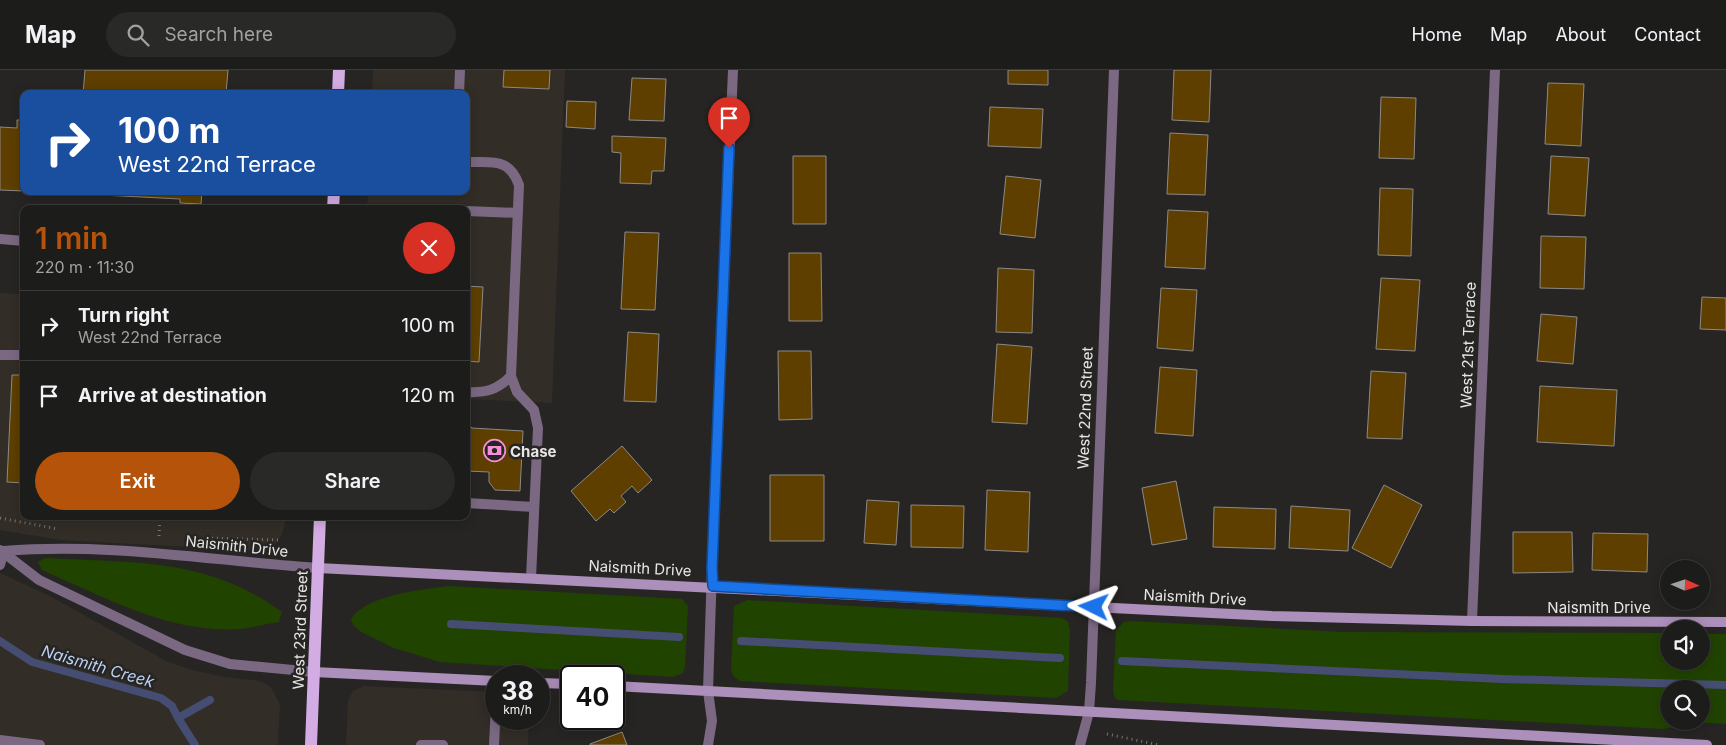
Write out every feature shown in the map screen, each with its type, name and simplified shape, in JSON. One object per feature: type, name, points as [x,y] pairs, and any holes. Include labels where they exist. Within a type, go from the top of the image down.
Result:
[{"type":"main road","points":[[338,90],[339,70]]},
{"type":"main road","name":"West 23rd Street","points":[[311,745],[320,520]]},
{"type":"street","points":[[459,90],[460,70]]},
{"type":"street","points":[[708,745],[712,721],[708,691],[733,70]]},
{"type":"street","name":"West 22nd Street","points":[[1080,745],[1089,712],[1114,70]]},
{"type":"street","name":"West 21st Terrace","points":[[1472,621],[1495,70]]},
{"type":"street","points":[[470,162],[504,164],[514,171],[519,185],[511,376],[517,392],[534,410],[538,428],[531,578]]},
{"type":"street","points":[[470,211],[518,214]]},
{"type":"street","points":[[0,239],[20,241]]},
{"type":"street","points":[[0,355],[20,355]]},
{"type":"street","points":[[470,392],[485,393],[500,386],[511,376]]},
{"type":"street","points":[[470,503],[534,507]]},
{"type":"street","name":"Naismith Drive","points":[[2,551],[44,548],[172,554],[318,568],[713,586],[1272,616],[1472,621],[1726,622]]},
{"type":"street","points":[[0,564],[2,551],[39,580],[185,650],[230,664],[314,672],[485,680]]},
{"type":"street","points":[[625,687],[1707,745]]},
{"type":"street","points":[[494,745],[495,730]]},
{"type":"street","points":[[0,740],[40,745]]},
{"type":"street","points":[[420,745],[444,745]]},
{"type":"path","points":[[159,536],[160,520]]},
{"type":"path","points":[[1107,734],[1160,745]]},
{"type":"shaded area","points":[[373,70],[565,70],[552,403],[470,399],[470,205],[367,205],[368,195],[470,195],[470,90],[372,90]]},
{"type":"shaded area","points":[[0,293],[20,294],[20,520],[286,520],[282,534],[275,544],[261,549],[245,550],[61,540],[0,530]]},
{"type":"shaded area","points":[[0,573],[50,596],[166,661],[192,670],[224,677],[260,681],[270,686],[280,704],[278,745],[0,745]]},
{"type":"shaded area","points":[[364,686],[485,692],[485,730],[529,730],[528,745],[346,745],[348,700],[353,691]]},
{"type":"green space","points":[[45,558],[139,563],[197,572],[226,581],[254,594],[282,612],[279,622],[238,629],[212,629],[186,625],[161,619],[113,602],[42,570],[38,562]]},
{"type":"green space","points":[[448,586],[682,599],[688,606],[685,667],[683,673],[673,677],[625,674],[625,665],[560,665],[560,670],[550,669],[550,665],[487,665],[440,662],[394,648],[361,632],[353,625],[351,619],[358,611],[369,604],[409,592]]},
{"type":"green space","points":[[747,600],[1062,618],[1068,622],[1070,630],[1068,691],[1056,698],[740,681],[734,677],[731,670],[734,606]]},
{"type":"green space","points":[[1130,621],[1344,632],[1660,633],[1660,670],[1710,670],[1710,634],[1726,634],[1726,724],[1710,723],[1710,680],[1660,680],[1660,729],[1118,700],[1115,698],[1113,691],[1116,630],[1124,622]]},
{"type":"building","points":[[85,70],[228,70],[226,90],[83,90]]},
{"type":"building","points":[[504,70],[550,70],[549,89],[503,87]]},
{"type":"building","points":[[1008,70],[1048,70],[1048,85],[1008,84]]},
{"type":"building","points":[[1174,70],[1211,70],[1209,122],[1172,120]]},
{"type":"building","points":[[632,78],[666,79],[664,121],[629,120]]},
{"type":"building","points":[[1548,83],[1584,84],[1581,146],[1545,144]]},
{"type":"building","points":[[1381,97],[1416,98],[1414,159],[1379,158]]},
{"type":"building","points":[[567,101],[596,102],[595,129],[566,127]]},
{"type":"building","points":[[990,107],[1043,109],[1041,148],[988,146]]},
{"type":"building","points":[[17,120],[20,120],[20,191],[0,190],[0,127],[17,128]]},
{"type":"building","points":[[1170,133],[1208,135],[1205,195],[1167,194]]},
{"type":"building","points":[[612,136],[666,138],[664,171],[652,171],[651,184],[620,183],[621,153],[612,152]]},
{"type":"building","points":[[793,156],[826,156],[826,224],[793,224]]},
{"type":"building","points":[[1551,156],[1589,158],[1585,216],[1548,214]]},
{"type":"building","points":[[1006,176],[1041,180],[1035,238],[1000,234]]},
{"type":"building","points":[[1380,188],[1413,189],[1411,256],[1378,255]]},
{"type":"building","points":[[102,195],[202,195],[201,204],[180,203],[180,199]]},
{"type":"building","points":[[1168,210],[1208,212],[1205,269],[1165,267]]},
{"type":"building","points":[[625,232],[659,233],[655,310],[621,309]]},
{"type":"building","points":[[1541,236],[1586,237],[1584,289],[1540,288]]},
{"type":"building","points":[[789,253],[821,253],[822,321],[789,321]]},
{"type":"building","points":[[998,268],[1034,270],[1032,333],[996,332]]},
{"type":"building","points":[[1381,278],[1420,280],[1415,351],[1376,349]]},
{"type":"building","points":[[470,286],[483,287],[479,362],[470,361]]},
{"type":"building","points":[[1161,288],[1197,290],[1193,351],[1157,348]]},
{"type":"building","points":[[1702,297],[1726,298],[1726,330],[1700,329]]},
{"type":"building","points":[[1541,314],[1577,317],[1573,364],[1537,361]]},
{"type":"building","points":[[628,332],[659,334],[656,402],[624,401]]},
{"type":"building","points":[[997,344],[1032,347],[1027,424],[992,422]]},
{"type":"building","points":[[778,351],[811,351],[812,419],[779,420]]},
{"type":"building","points":[[1160,367],[1197,370],[1193,436],[1155,433]]},
{"type":"building","points":[[1371,371],[1406,373],[1402,439],[1367,438]]},
{"type":"building","points":[[12,375],[20,375],[20,483],[7,482]]},
{"type":"building","points":[[1540,386],[1617,390],[1614,446],[1537,442]]},
{"type":"building","name":"Chase","points":[[470,426],[472,428],[523,431],[520,491],[495,490],[489,482],[489,472],[470,471]]},
{"type":"building","points":[[622,446],[652,480],[638,493],[632,486],[621,496],[626,502],[614,513],[610,509],[596,521],[571,491]]},
{"type":"building","points":[[770,475],[824,475],[824,541],[770,541]]},
{"type":"building","points":[[1176,481],[1187,539],[1152,545],[1142,488]]},
{"type":"building","points":[[1384,485],[1422,505],[1391,568],[1352,548]]},
{"type":"building","points":[[987,490],[1030,492],[1028,552],[985,550]]},
{"type":"building","points":[[867,500],[899,502],[896,545],[864,543]]},
{"type":"building","points":[[911,505],[964,506],[963,548],[911,547]]},
{"type":"building","points":[[1291,506],[1350,510],[1348,551],[1289,548]]},
{"type":"building","points":[[1214,507],[1276,509],[1275,549],[1213,547]]},
{"type":"building","points":[[1513,532],[1572,532],[1573,572],[1513,573]]},
{"type":"building","points":[[1593,533],[1648,534],[1647,572],[1592,570]]},
{"type":"building","points":[[622,732],[627,745],[590,745],[590,744]]},
{"type":"waterway","points":[[451,624],[679,637]]},
{"type":"waterway","name":"Naismith Creek","points":[[0,641],[32,662],[161,698],[172,706],[178,718],[210,700]]},
{"type":"waterway","points":[[741,641],[1060,658]]},
{"type":"waterway","points":[[1122,661],[1502,679],[1726,685]]},
{"type":"waterway","points":[[178,718],[195,745]]},
{"type":"place","name":"Chase","points":[[494,451]]},
{"type":"route","points":[[729,148],[712,568],[713,586],[1094,607]]}]
